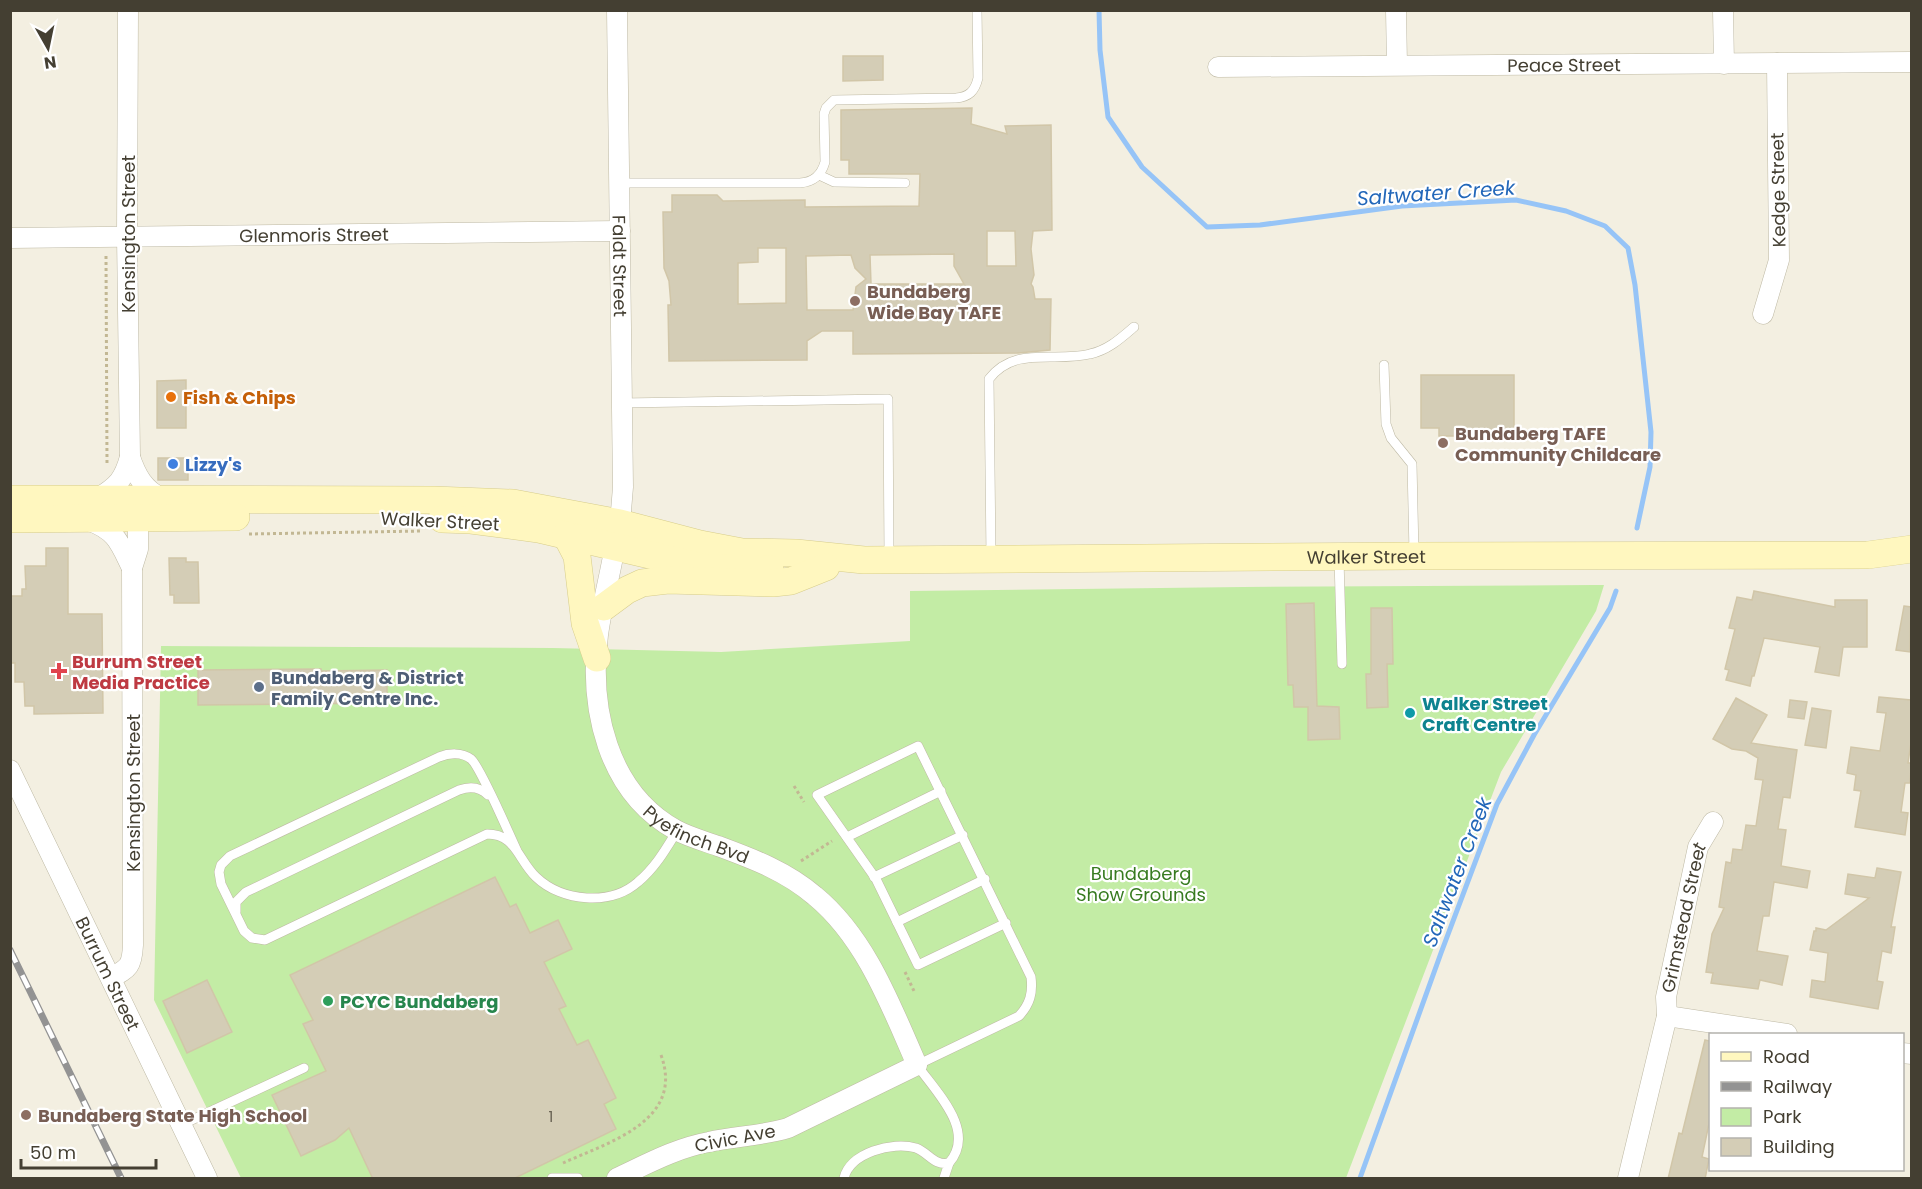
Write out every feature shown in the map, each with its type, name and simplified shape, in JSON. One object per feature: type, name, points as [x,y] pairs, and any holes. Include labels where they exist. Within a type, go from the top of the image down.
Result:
[{"type":"main road","name":"Walker Street","points":[[10,519],[110,508],[162,498],[434,500],[513,503],[617,534],[706,568],[754,570],[826,567],[876,560]]},
{"type":"main road","name":"Walker Street","points":[[10,499],[110,508],[471,520],[567,535],[617,534],[700,544],[742,552],[796,553],[876,560],[1868,555],[1911,549]]},
{"type":"main road","points":[[567,535],[577,556],[585,623],[597,658]]},
{"type":"main road","name":"Walker Street","points":[[1868,555],[1911,563]]},
{"type":"main road","points":[[604,607],[627,590],[642,583],[668,580],[773,583],[791,580],[826,567]]},
{"type":"street","name":"Kensington Street","points":[[111,978],[127,969],[133,960],[134,945],[132,568],[138,549],[110,508],[116,486],[125,475],[130,457],[127,237],[128,10]]},
{"type":"street","name":"Faldt Street","points":[[617,10],[623,487],[617,534]]},
{"type":"street","points":[[1396,10],[1397,64]]},
{"type":"street","points":[[1723,10],[1724,64]]},
{"type":"street","name":"Peace Street","points":[[1218,67],[1911,62]]},
{"type":"street","name":"Kedge Street","points":[[1763,314],[1779,260],[1777,63]]},
{"type":"street","name":"Glenmoris Street","points":[[10,238],[620,231]]},
{"type":"street","name":"Kensington Street","points":[[130,457],[136,475],[149,490],[162,498]]},
{"type":"street","points":[[110,508],[107,527],[120,543],[132,568]]},
{"type":"street","name":"Pyefinch Bvd","points":[[617,534],[604,607],[596,682],[601,721],[610,754],[620,774],[643,805],[677,831],[760,861],[799,883],[832,911],[846,927],[871,966],[917,1065]]},
{"type":"street","name":"Burrum Street","points":[[10,770],[207,1179]]},
{"type":"street","name":"Grimstead Street","points":[[1628,1179],[1667,1016],[1666,997],[1698,847],[1713,822]]},
{"type":"street","name":"Grimstead Street","points":[[1667,1016],[1774,1033]]},
{"type":"street","name":"Civic Ave","points":[[617,1179],[667,1154],[689,1147],[788,1128],[917,1065]]},
{"type":"lane","points":[[619,183],[807,182],[819,175],[825,162],[824,114],[826,108],[834,100],[956,98],[972,93],[978,78],[977,10]]},
{"type":"lane","points":[[819,175],[834,182],[905,183]]},
{"type":"lane","points":[[991,559],[989,379],[1001,365],[1019,358],[1080,357],[1103,351],[1134,327]]},
{"type":"lane","points":[[1384,365],[1386,424],[1391,438],[1412,464],[1414,556]]},
{"type":"lane","points":[[622,403],[888,399],[876,560]]},
{"type":"lane","points":[[1339,556],[1342,664]]},
{"type":"lane","points":[[944,1179],[949,1163],[959,1147],[957,1127],[952,1114],[917,1065],[1013,1020],[1025,1009],[1032,993],[1031,977],[1006,923],[963,835],[918,746],[817,795],[874,877],[918,965],[1006,923]]},
{"type":"lane","points":[[517,851],[501,835],[480,836],[265,940],[259,940],[248,934],[237,917],[219,878],[221,865],[225,860],[439,756],[460,754],[475,763],[527,868],[546,886],[573,896],[592,898],[625,891],[638,883],[662,857],[677,831]]},
{"type":"lane","points":[[237,917],[236,903],[246,892],[459,790],[473,787],[488,794],[494,801]]},
{"type":"lane","points":[[848,837],[941,791]]},
{"type":"lane","points":[[874,877],[963,835]]},
{"type":"lane","points":[[897,922],[984,879]]},
{"type":"lane","points":[[181,1125],[304,1068]]},
{"type":"lane","points":[[844,1179],[854,1160],[887,1148],[916,1149],[935,1162],[949,1163]]},
{"type":"lane","points":[[552,1179],[578,1179]]},
{"type":"path","points":[[106,256],[107,464]]},
{"type":"path","points":[[243,534],[427,531]]},
{"type":"path","points":[[801,861],[831,841],[837,849]]},
{"type":"path","points":[[905,971],[914,991]]},
{"type":"path","points":[[558,1166],[629,1132],[649,1118],[665,1090],[665,1066],[661,1055]]},
{"type":"green space","name":"Bundaberg Show Grounds","points":[[1604,585],[1596,611],[1501,772],[1346,1178],[241,1178],[154,1000],[161,646],[553,648],[721,652],[910,641],[910,591]]},
{"type":"building","points":[[843,56],[883,56],[883,80],[843,81]]},
{"type":"building","points":[[972,108],[971,124],[1007,134],[1005,126],[1051,125],[1052,230],[1033,231],[1031,249],[1034,275],[1031,284],[1035,299],[1051,299],[1050,350],[1018,353],[853,354],[853,331],[822,331],[807,341],[807,360],[669,361],[668,305],[671,305],[669,281],[664,268],[663,212],[672,212],[672,195],[717,195],[723,201],[805,200],[805,207],[919,206],[920,174],[849,174],[849,160],[841,160],[841,110]],"holes":[[[987,231],[1015,231],[1016,266],[987,266]],[[758,248],[786,248],[786,303],[738,304],[738,263],[758,262]],[[954,254],[954,266],[964,284],[871,284],[870,255]],[[851,255],[855,268],[866,279],[856,287],[853,310],[807,310],[806,256]]]},
{"type":"building","points":[[1421,375],[1514,375],[1514,436],[1439,436],[1439,428],[1421,428]]},
{"type":"building","name":"Fish & Chips","points":[[186,380],[186,428],[157,428],[157,381]]},
{"type":"building","name":"Lizzy's","points":[[158,458],[188,458],[188,480],[158,480]]},
{"type":"building","name":"Burrum Street Media Practice","points":[[46,548],[68,548],[68,614],[102,614],[103,713],[34,714],[34,706],[25,706],[24,682],[15,682],[15,663],[11,663],[10,596],[22,596],[22,589],[26,589],[25,566],[46,566]]},
{"type":"building","points":[[169,558],[186,558],[186,562],[198,562],[199,603],[174,603],[174,595],[170,595]]},
{"type":"building","points":[[1754,591],[1835,607],[1835,600],[1867,600],[1867,647],[1843,647],[1839,676],[1815,672],[1820,647],[1764,638],[1750,686],[1726,680],[1729,670],[1725,669],[1735,629],[1729,628],[1737,597],[1752,600]]},
{"type":"building","points":[[1314,603],[1317,706],[1339,707],[1340,739],[1308,740],[1308,707],[1294,707],[1293,685],[1288,685],[1286,604]]},
{"type":"building","points":[[1904,606],[1911,607],[1910,652],[1896,650]]},
{"type":"building","points":[[1371,608],[1392,608],[1393,664],[1387,664],[1388,707],[1367,708],[1366,674],[1371,674]]},
{"type":"building","name":"Bundaberg & District Family Centre Inc.","points":[[321,669],[321,671],[387,670],[387,703],[198,705],[198,670]]},
{"type":"building","points":[[1879,697],[1911,700],[1911,743],[1908,763],[1911,763],[1910,783],[1905,783],[1901,812],[1908,813],[1905,835],[1855,827],[1861,791],[1854,790],[1856,775],[1847,773],[1851,747],[1880,751],[1886,713],[1877,712]]},
{"type":"building","points":[[1736,698],[1767,715],[1751,743],[1797,750],[1790,798],[1783,797],[1778,829],[1786,830],[1781,866],[1810,871],[1807,888],[1774,882],[1769,916],[1763,916],[1757,951],[1788,956],[1782,985],[1760,980],[1758,989],[1711,983],[1713,973],[1706,972],[1712,934],[1724,908],[1719,907],[1726,862],[1731,863],[1733,849],[1742,850],[1746,825],[1756,826],[1763,780],[1755,779],[1758,758],[1746,751],[1732,749],[1713,739]]},
{"type":"building","points":[[1790,700],[1807,702],[1804,719],[1788,717]]},
{"type":"building","points":[[1812,708],[1831,711],[1826,748],[1805,745]]},
{"type":"building","points":[[1877,868],[1901,872],[1891,927],[1895,927],[1891,953],[1882,951],[1877,981],[1883,982],[1878,1009],[1810,997],[1812,980],[1825,982],[1828,953],[1810,950],[1814,931],[1816,928],[1826,930],[1869,898],[1845,894],[1848,874],[1875,878]]},
{"type":"building","points":[[495,877],[510,907],[516,904],[530,933],[558,920],[572,949],[544,962],[566,1006],[559,1009],[577,1045],[588,1040],[616,1098],[604,1104],[616,1129],[513,1179],[373,1179],[349,1128],[335,1140],[301,1156],[272,1095],[326,1071],[303,1024],[313,1020],[290,975]]},
{"type":"building","points":[[207,980],[232,1032],[187,1053],[163,1001]]},
{"type":"building","points":[[1705,1040],[1709,1041],[1709,1124],[1702,1157],[1709,1159],[1705,1179],[1668,1179],[1679,1133],[1682,1134]]},
{"type":"waterway","name":"Saltwater Creek","points":[[1099,10],[1100,50],[1108,117],[1142,167],[1207,227],[1260,225],[1402,206],[1516,200],[1566,211],[1605,226],[1628,248],[1635,285],[1651,432],[1650,467],[1637,528]]},
{"type":"waterway","name":"Saltwater Creek","points":[[1360,1178],[1497,804],[1534,735],[1610,608],[1616,591]]},
{"type":"railway","points":[[10,950],[121,1178]]},
{"type":"place","name":"Bundaberg Wide Bay TAFE","points":[[855,301]]},
{"type":"place","name":"Fish & Chips","points":[[171,397]]},
{"type":"place","name":"Bundaberg TAFE Community Childcare","points":[[1443,443]]},
{"type":"place","name":"Lizzy's","points":[[173,464]]},
{"type":"place","name":"Burrum Street Media Practice","points":[[59,671]]},
{"type":"place","name":"Bundaberg & District Family Centre Inc.","points":[[259,687]]},
{"type":"place","name":"Walker Street Craft Centre","points":[[1410,713]]},
{"type":"place","name":"PCYC Bundaberg","points":[[328,1001]]},
{"type":"place","name":"Bundaberg State High School","points":[[26,1115]]}]
